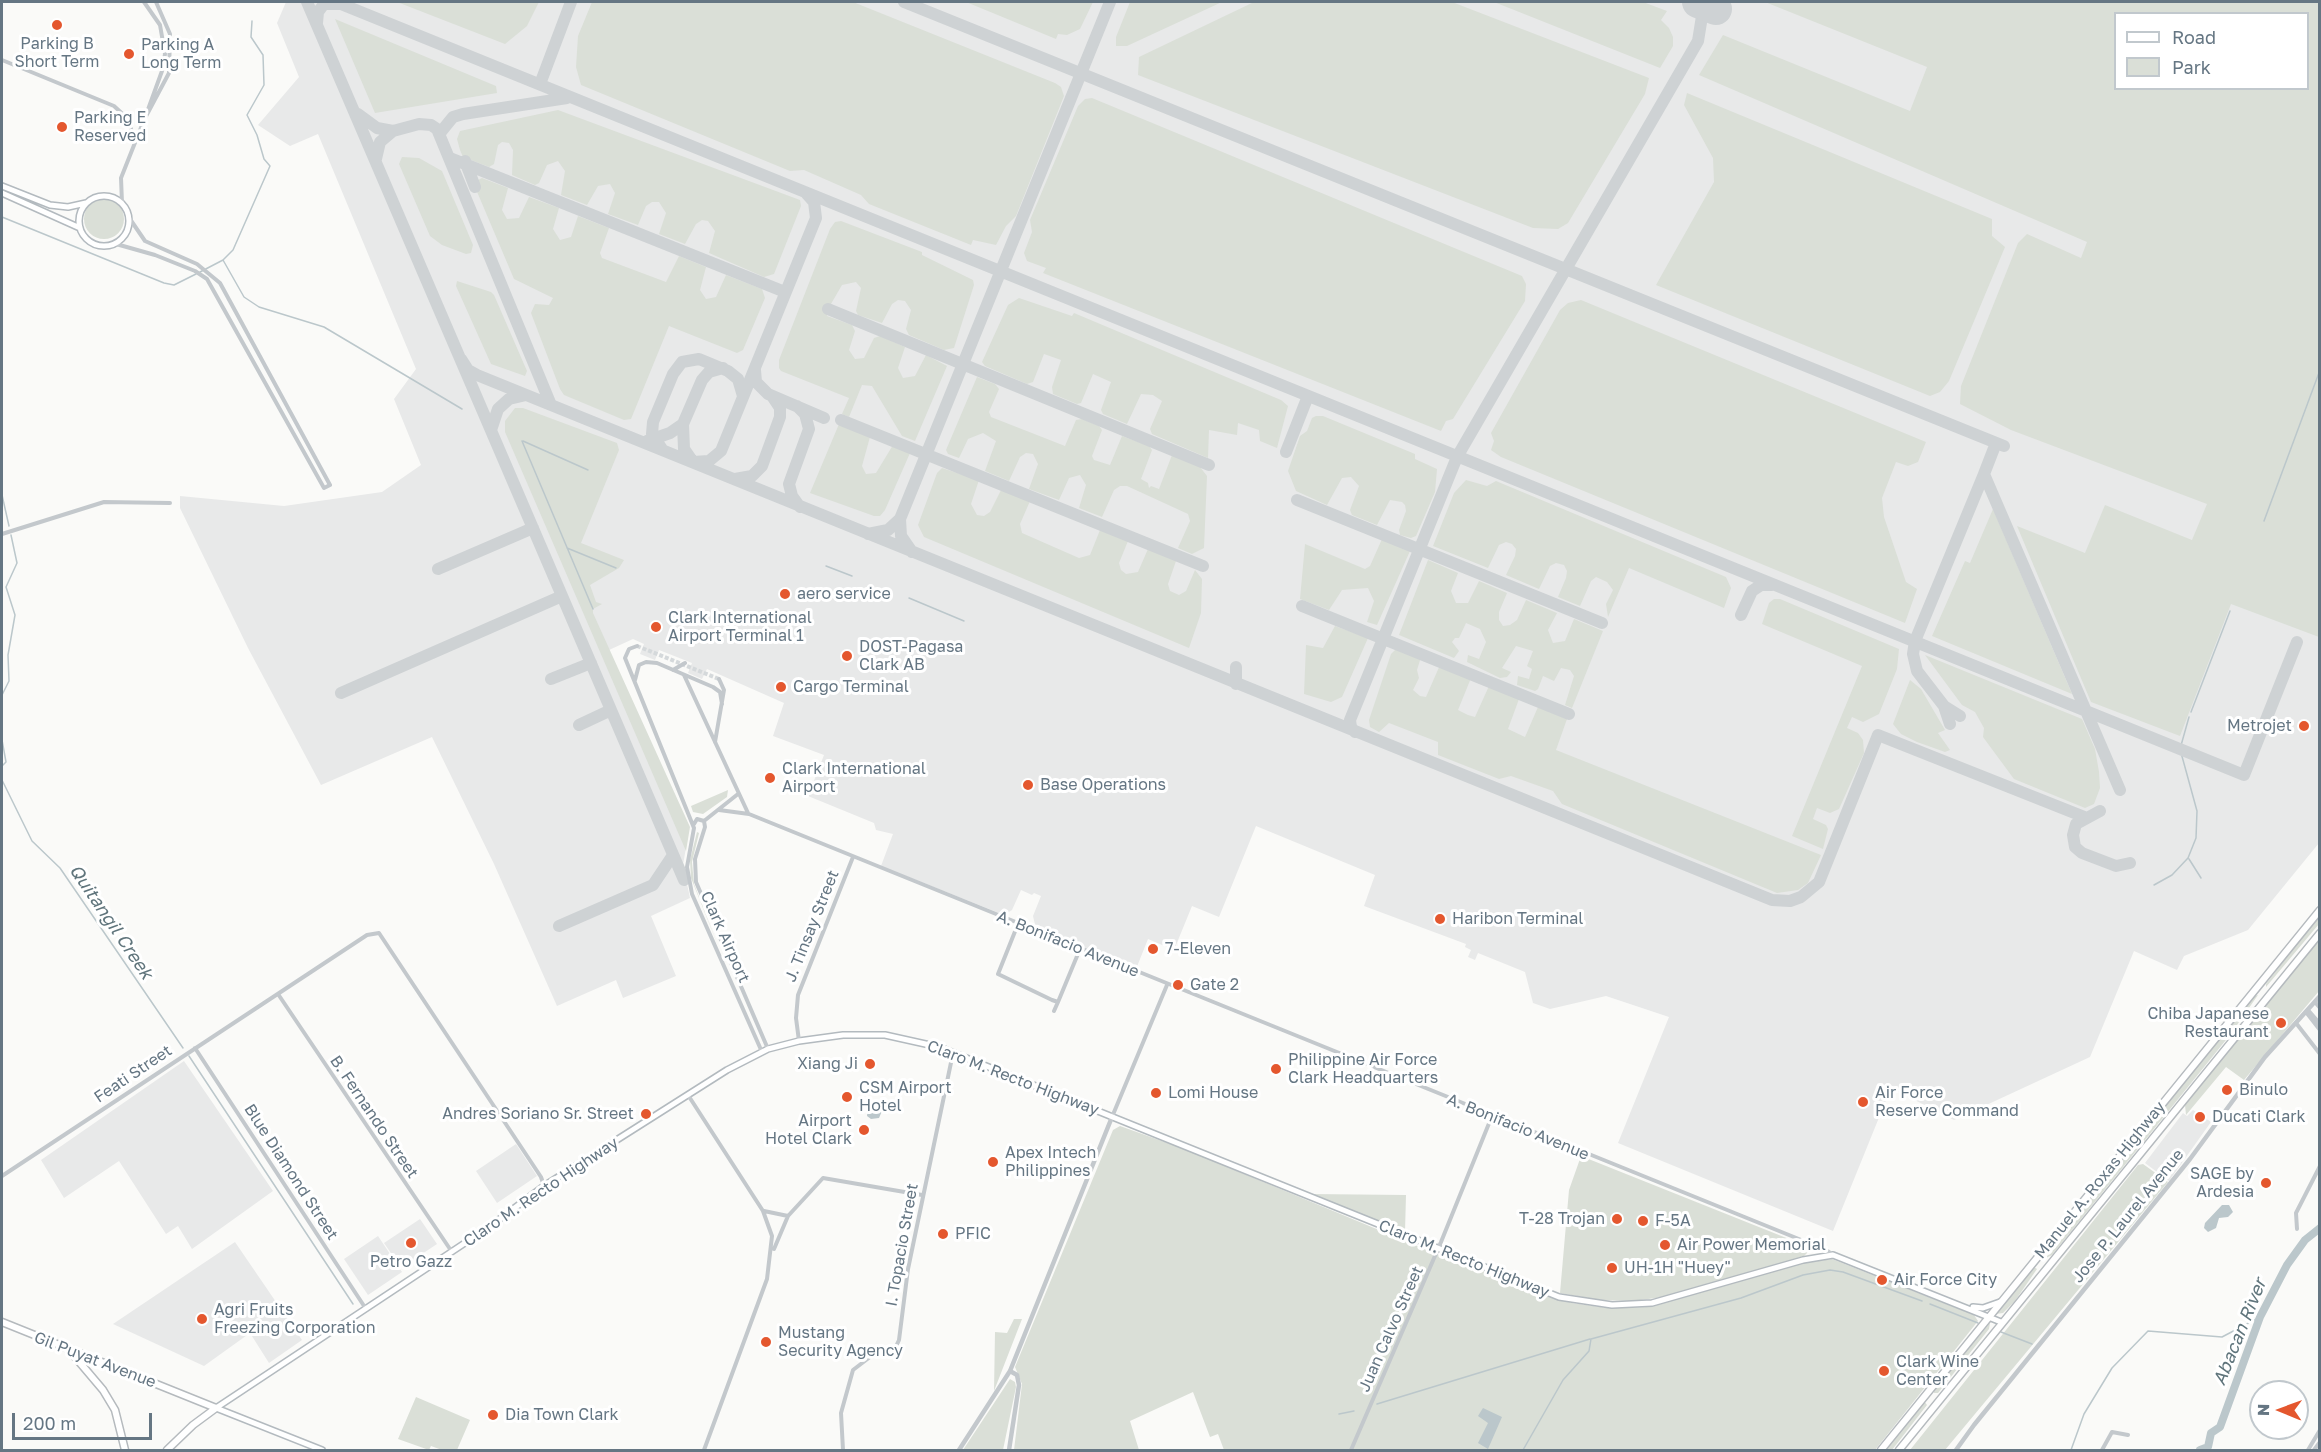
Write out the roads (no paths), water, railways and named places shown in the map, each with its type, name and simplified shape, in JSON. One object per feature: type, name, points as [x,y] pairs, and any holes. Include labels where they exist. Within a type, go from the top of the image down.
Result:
[{"type":"main road","points":[[2,186],[51,205],[68,207],[101,196],[116,198],[122,203],[130,219],[126,234],[116,244],[101,246],[88,241],[80,228],[80,214],[88,202]]},
{"type":"main road","points":[[2,193],[80,228]]},
{"type":"main road","name":"Manuel A. Roxas Highway","points":[[1881,1450],[2319,910]]},
{"type":"main road","name":"Manuel A. Roxas Highway","points":[[1899,1450],[2319,933]]},
{"type":"main road","points":[[2257,987],[2268,996]]},
{"type":"main road","name":"Claro M. Recto Highway","points":[[167,1450],[193,1425],[216,1408],[452,1252],[544,1186],[727,1070],[768,1049],[827,1036],[885,1035],[926,1043],[1559,1297],[1621,1305],[1674,1299],[1803,1260],[1833,1255]]},
{"type":"main road","name":"A. Bonifacio Avenue","points":[[1833,1255],[2001,1322]]},
{"type":"main road","points":[[2035,1259],[2047,1268]]},
{"type":"main road","name":"A. Bonifacio Avenue","points":[[1966,1307],[1983,1308],[2000,1302]]},
{"type":"main road","name":"Gil Puyat Avenue","points":[[2,1322],[322,1450]]},
{"type":"main road","points":[[70,1351],[103,1390],[115,1410],[125,1450]]},
{"type":"main road","points":[[1925,1396],[1936,1404]]},
{"type":"street","points":[[122,203],[121,178],[162,71],[165,54],[160,25],[144,2]]},
{"type":"street","points":[[144,120],[170,73],[170,34],[156,2]]},
{"type":"street","points":[[2,60],[114,106],[131,125],[135,143]]},
{"type":"street","points":[[116,244],[155,255],[195,271],[207,279],[324,488],[330,485],[220,283],[197,264],[145,241],[130,219]]},
{"type":"street","points":[[2,534],[104,502],[170,503]]},
{"type":"street","points":[[637,646],[628,649],[625,655],[636,687],[694,826],[703,830]]},
{"type":"street","points":[[636,687],[635,673],[642,663],[657,663],[717,689],[722,704]]},
{"type":"street","points":[[674,670],[685,663]]},
{"type":"street","points":[[684,675],[749,814]]},
{"type":"street","points":[[715,743],[724,690],[719,679]]},
{"type":"street","points":[[694,826],[697,819],[704,821],[738,794]]},
{"type":"street","name":"A. Bonifacio Avenue","points":[[719,810],[749,814],[1253,1020],[1826,1250],[1833,1255]]},
{"type":"street","name":"Clark Airport","points":[[704,821],[695,859],[696,882],[768,1049]]},
{"type":"street","name":"Clark Airport","points":[[694,826],[688,858],[689,884],[762,1052]]},
{"type":"street","name":"J. Tinsay Street","points":[[799,1041],[795,1012],[798,995],[853,857]]},
{"type":"street","points":[[1018,924],[999,975],[1058,1002]]},
{"type":"street","name":"Feati Street","points":[[2,1176],[368,935],[379,933],[541,1177],[544,1186]]},
{"type":"street","points":[[718,952],[724,949]]},
{"type":"street","points":[[1054,1011],[1080,949]]},
{"type":"street","points":[[959,1450],[1010,1371],[1167,985]]},
{"type":"street","name":"B. Fernando Street","points":[[278,994],[452,1252]]},
{"type":"street","name":"Jose P. Laurel Avenue","points":[[1956,1450],[1980,1417],[2190,1159],[2259,1066],[2319,996]]},
{"type":"street","points":[[2315,1002],[2319,1008]]},
{"type":"street","points":[[2307,1011],[2319,1030]]},
{"type":"street","points":[[2314,1020],[2319,1024]]},
{"type":"street","points":[[2296,1023],[2319,1054]]},
{"type":"street","name":"Blue Diamond Street","points":[[195,1048],[366,1309]]},
{"type":"street","name":"I. Topacio Street","points":[[843,1450],[841,1413],[853,1370],[870,1357],[894,1351],[899,1340],[904,1286],[953,1053]]},
{"type":"street","points":[[688,1095],[763,1211],[772,1236],[772,1253],[767,1279],[704,1450]]},
{"type":"street","name":"Juan Calvo Street","points":[[1351,1450],[1438,1250],[1492,1116]]},
{"type":"street","points":[[2297,1228],[2296,1214],[2319,1166]]},
{"type":"street","points":[[772,1253],[788,1216],[823,1178],[922,1195]]},
{"type":"street","points":[[763,1211],[788,1216]]},
{"type":"street","points":[[1009,1450],[1019,1384],[1017,1375],[1010,1371]]},
{"type":"street","points":[[2308,1450],[2319,1430]]},
{"type":"street","points":[[2102,1450],[2112,1432],[2128,1435]]},
{"type":"street","points":[[2314,1450],[2319,1442]]},
{"type":"waterway","points":[[200,272],[223,260],[233,250],[270,166],[264,159],[257,135],[247,115],[264,85],[263,55],[251,37],[252,21]]},
{"type":"waterway","points":[[2,217],[164,283],[174,285],[196,274]]},
{"type":"waterway","points":[[223,260],[244,297],[259,307],[324,327],[462,409]]},
{"type":"waterway","points":[[2264,521],[2320,370]]},
{"type":"waterway","points":[[522,441],[593,609]]},
{"type":"waterway","points":[[523,441],[588,470]]},
{"type":"waterway","name":"Quitangil Creek","points":[[2,495],[9,526]]},
{"type":"waterway","name":"Quitangil Creek","points":[[2,695],[9,681],[8,655],[15,615],[6,587],[17,563],[11,535]]},
{"type":"waterway","points":[[567,548],[616,568]]},
{"type":"waterway","points":[[826,566],[852,576]]},
{"type":"waterway","points":[[909,598],[964,621]]},
{"type":"waterway","points":[[2191,712],[2230,611]]},
{"type":"waterway","points":[[2154,885],[2172,875],[2188,858],[2196,838],[2197,811],[2180,749],[2189,717]]},
{"type":"waterway","name":"Quitangil Creek","points":[[2,740],[6,762],[2,766]]},
{"type":"waterway","name":"Quitangil Creek","points":[[2,780],[32,841],[60,868],[183,1048]]},
{"type":"waterway","points":[[2189,859],[2201,878]]},
{"type":"waterway","name":"Quitangil Creek","points":[[189,1056],[353,1304]]},
{"type":"waterway","name":"Abacan River","points":[[2200,1450],[2208,1447],[2211,1433],[2220,1427],[2260,1317],[2287,1265],[2305,1240],[2320,1228]]},
{"type":"waterway","points":[[1523,1450],[1563,1380],[1589,1351],[1591,1339],[1741,1298],[1803,1275],[1830,1270],[1843,1272],[1922,1301]]},
{"type":"waterway","points":[[1930,1304],[1978,1323]]},
{"type":"waterway","points":[[2071,1450],[2084,1414],[2112,1368],[2148,1331],[2222,1337],[2260,1317]]},
{"type":"waterway","points":[[2001,1332],[2032,1344]]},
{"type":"waterway","points":[[1377,1404],[1590,1339]]},
{"type":"waterway","points":[[1339,1414],[1354,1411]]},
{"type":"tunnel","points":[[637,646],[719,679]]},
{"type":"place","name":"Parking B Short Term","points":[[57,25]]},
{"type":"place","name":"Parking A Long Term","points":[[129,54]]},
{"type":"place","name":"Parking E Reserved","points":[[62,127]]},
{"type":"place","name":"aero service","points":[[785,594]]},
{"type":"place","name":"Clark International Airport Terminal 1","points":[[656,627]]},
{"type":"place","name":"DOST-Pagasa Clark AB","points":[[847,656]]},
{"type":"place","name":"Cargo Terminal","points":[[781,687]]},
{"type":"place","name":"Metrojet","points":[[2304,726]]},
{"type":"place","name":"Clark International Airport","points":[[770,778]]},
{"type":"place","name":"Base Operations","points":[[1028,785]]},
{"type":"place","name":"Haribon Terminal","points":[[1440,919]]},
{"type":"place","name":"7-Eleven","points":[[1153,949]]},
{"type":"place","name":"Gate 2","points":[[1178,985]]},
{"type":"place","name":"Chiba Japanese Restaurant","points":[[2281,1023]]},
{"type":"place","name":"Xiang Ji","points":[[870,1064]]},
{"type":"place","name":"Philippine Air Force Clark Headquarters","points":[[1276,1069]]},
{"type":"place","name":"Binulo","points":[[2227,1090]]},
{"type":"place","name":"Lomi House","points":[[1156,1093]]},
{"type":"place","name":"CSM Airport Hotel","points":[[847,1097]]},
{"type":"place","name":"Air Force Reserve Command","points":[[1863,1102]]},
{"type":"place","name":"Andres Soriano Sr. Street","points":[[646,1114]]},
{"type":"place","name":"Ducati Clark","points":[[2200,1117]]},
{"type":"place","name":"Airport Hotel Clark","points":[[864,1130]]},
{"type":"place","name":"Apex Intech Philippines","points":[[993,1162]]},
{"type":"place","name":"SAGE by Ardesia","points":[[2266,1183]]},
{"type":"place","name":"T-28 Trojan","points":[[1617,1219]]},
{"type":"place","name":"F-5A","points":[[1643,1221]]},
{"type":"place","name":"PFIC","points":[[943,1234]]},
{"type":"place","name":"Petro Gazz","points":[[411,1243]]},
{"type":"place","name":"Air Power Memorial","points":[[1665,1245]]},
{"type":"place","name":"UH-1H \"Huey\"","points":[[1612,1268]]},
{"type":"place","name":"Air Force City","points":[[1882,1280]]},
{"type":"place","name":"Agri Fruits Freezing Corporation","points":[[202,1319]]},
{"type":"place","name":"Mustang Security Agency","points":[[766,1342]]},
{"type":"place","name":"Clark Wine Center","points":[[1884,1371]]},
{"type":"place","name":"Dia Town Clark","points":[[493,1415]]}]
